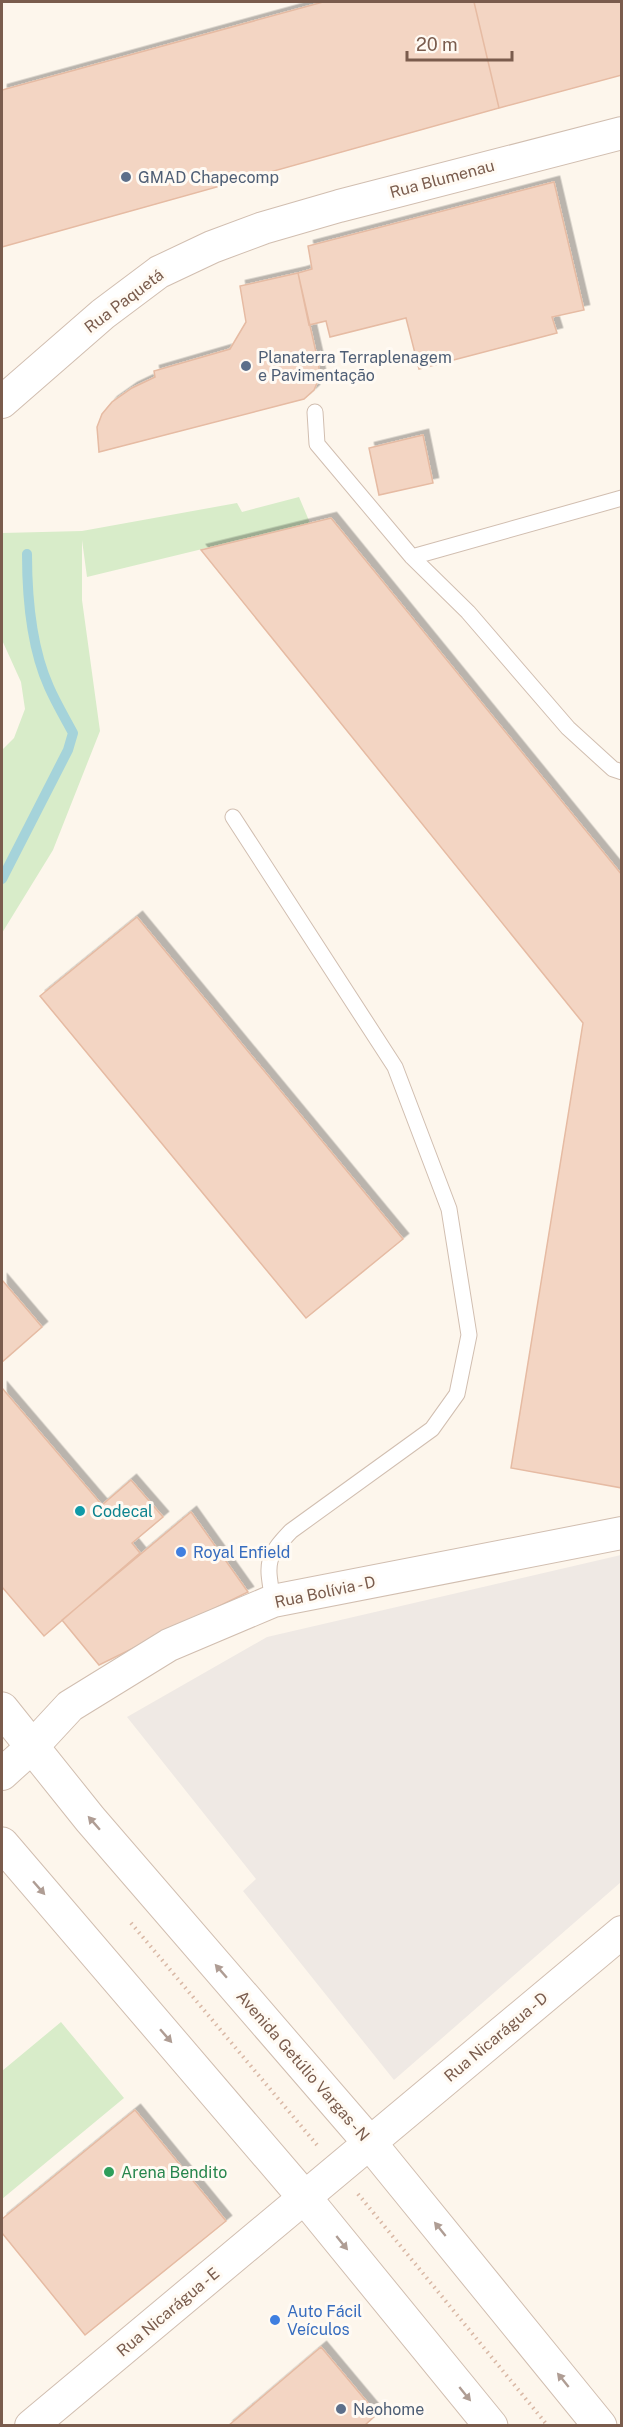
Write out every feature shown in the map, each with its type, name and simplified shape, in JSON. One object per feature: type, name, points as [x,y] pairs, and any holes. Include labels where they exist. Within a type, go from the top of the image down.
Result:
[{"type":"street","name":"Rua Blumenau","points":[[263,228],[621,133]]},
{"type":"street","name":"Rua Paquetá","points":[[2,402],[103,314],[159,272],[212,247],[263,228]]},
{"type":"street","name":"Rua Bolívia - D","points":[[2,1774],[32,1747],[70,1706],[169,1645],[273,1601],[621,1533]]},
{"type":"street","name":"Avenida Getúlio Vargas - N","points":[[2,1709],[90,1818],[369,2142],[600,2426]]},
{"type":"street","points":[[2,1844],[305,2198],[492,2426]]},
{"type":"street","name":"Rua Nicarágua - D","points":[[338,2170],[621,1932]]},
{"type":"street","name":"Rua Nicarágua - E","points":[[31,2426],[338,2170]]},
{"type":"lane","points":[[315,412],[317,444],[412,557],[468,612],[568,728],[613,769],[621,772]]},
{"type":"lane","points":[[412,557],[621,498]]},
{"type":"lane","points":[[233,818],[395,1067],[449,1209],[469,1335],[457,1394],[432,1430],[291,1531],[274,1549],[268,1570],[273,1601]]},
{"type":"path","points":[[124,1916],[338,2170],[548,2426]]},
{"type":"shaded area","points":[[621,1555],[621,1882],[394,2080],[243,1891],[256,1879],[127,1717],[267,1637]]},
{"type":"green space","points":[[299,497],[310,523],[87,577],[82,540],[82,600],[100,731],[53,850],[2,933],[2,750],[14,738],[25,709],[21,682],[2,640],[2,533],[82,531],[237,503],[242,512]]},
{"type":"green space","points":[[61,2022],[124,2098],[2,2199],[2,2071]]},
{"type":"building","name":"GMAD Chapecomp","points":[[323,2],[474,2],[499,108],[2,247],[2,90]]},
{"type":"building","points":[[474,2],[622,2],[622,75],[499,108]]},
{"type":"building","points":[[554,182],[584,310],[552,317],[557,333],[419,369],[406,318],[330,337],[326,321],[309,325],[298,273],[312,269],[308,246]]},
{"type":"building","name":"Planaterra Terraplenagem e Pavimentação","points":[[298,273],[320,376],[314,390],[304,399],[99,452],[97,427],[102,414],[112,402],[132,388],[155,377],[154,371],[230,349],[246,322],[240,286]]},
{"type":"building","points":[[423,435],[433,483],[379,495],[369,448]]},
{"type":"building","points":[[331,518],[622,875],[622,1488],[511,1468],[583,1023],[201,550]]},
{"type":"building","points":[[137,917],[403,1239],[306,1318],[40,996]]},
{"type":"building","points":[[2,1280],[42,1327],[2,1362]]},
{"type":"building","name":"Codecal","points":[[2,1388],[102,1505],[131,1480],[163,1517],[132,1543],[140,1553],[44,1636],[2,1587]]},
{"type":"building","name":"Royal Enfield","points":[[191,1512],[248,1592],[99,1665],[62,1620]]},
{"type":"building","points":[[135,2110],[226,2221],[85,2335],[2,2233],[2,2219]]},
{"type":"building","points":[[321,2347],[377,2414],[364,2426],[228,2426]]},
{"type":"waterway","points":[[2,879],[68,750],[73,733],[49,687],[38,655],[29,604],[27,554]]},
{"type":"place","name":"GMAD Chapecomp","points":[[126,177]]},
{"type":"place","name":"Planaterra Terraplenagem e Pavimentação","points":[[246,366]]},
{"type":"place","name":"Codecal","points":[[80,1511]]},
{"type":"place","name":"Royal Enfield","points":[[181,1552]]},
{"type":"place","name":"Arena Bendito","points":[[109,2172]]},
{"type":"place","name":"Auto Fácil Veículos","points":[[275,2320]]},
{"type":"place","name":"Neohome","points":[[341,2409]]}]
